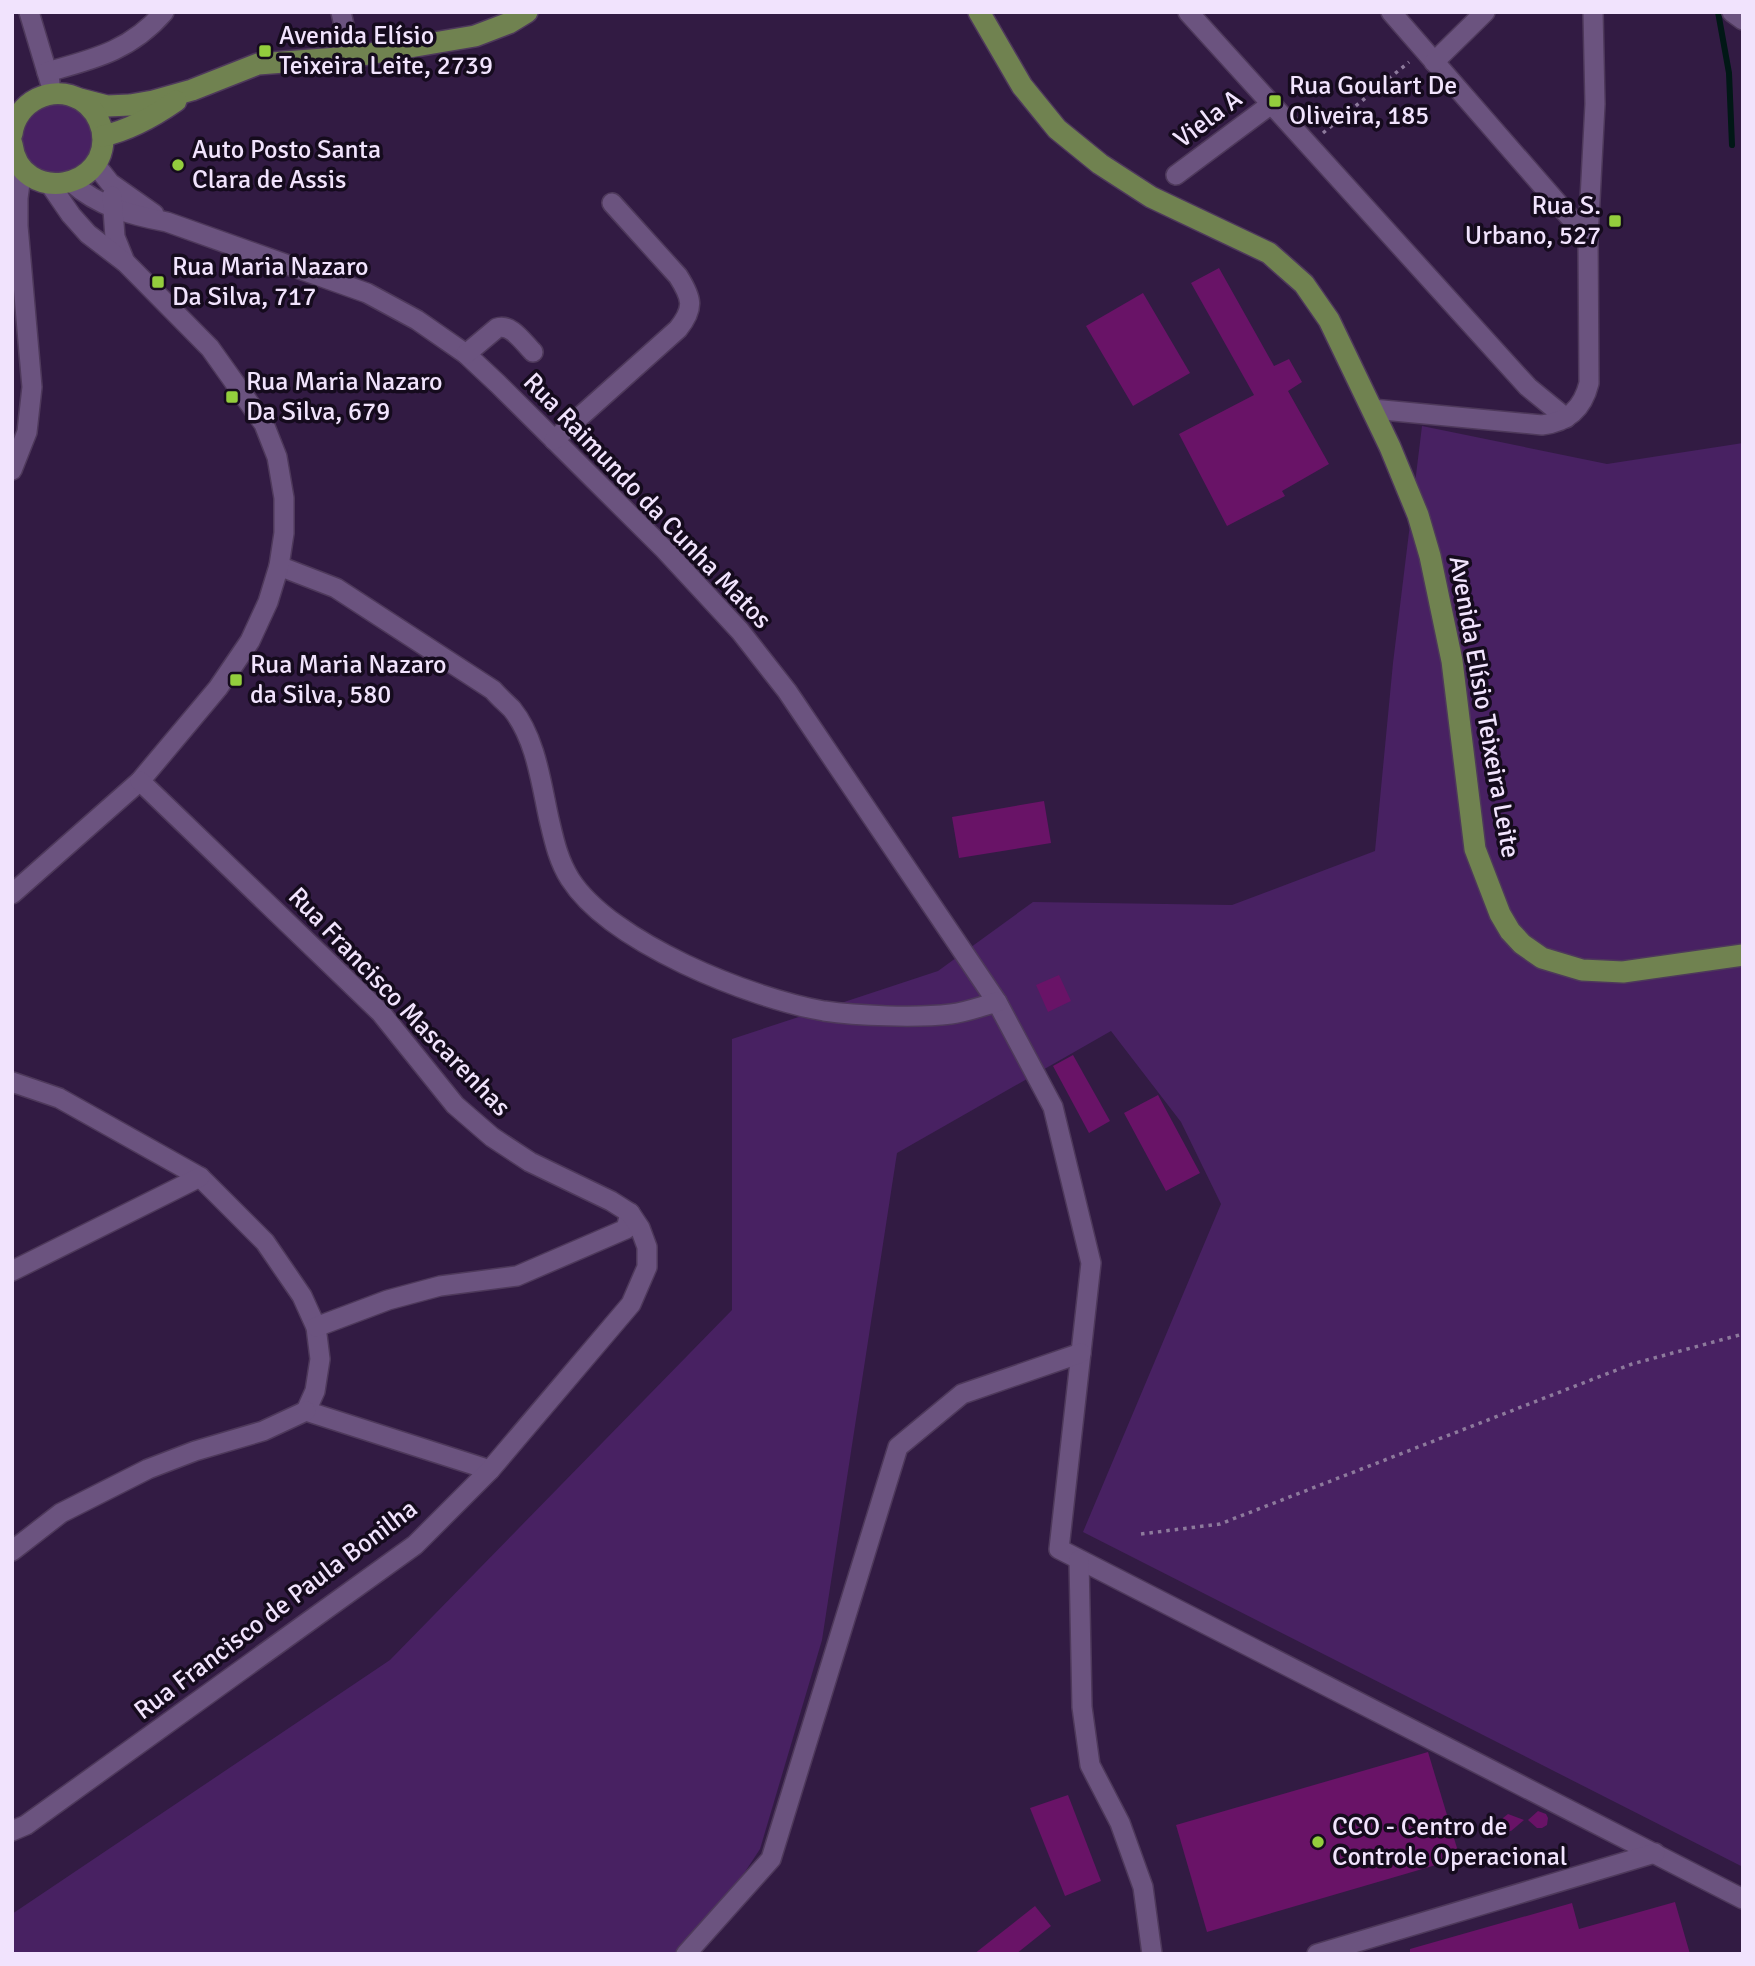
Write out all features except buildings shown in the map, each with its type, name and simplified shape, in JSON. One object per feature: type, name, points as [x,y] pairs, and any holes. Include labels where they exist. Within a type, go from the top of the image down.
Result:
[{"type":"main road","points":[[12,134],[19,114],[28,104],[40,97],[67,94],[107,106],[130,105],[192,90],[258,64],[351,57],[475,36],[509,23],[527,12]]},
{"type":"main road","name":"Avenida Elísio Teixeira Leite","points":[[979,12],[1022,86],[1057,128],[1100,164],[1151,197],[1269,253],[1304,285],[1329,320],[1372,409],[1418,515],[1430,556],[1452,661],[1475,849],[1500,914],[1510,931],[1522,944],[1542,958],[1582,970],[1623,972],[1743,954]]},
{"type":"main road","points":[[103,136],[121,132],[144,121],[192,90]]},
{"type":"main road","points":[[16,160],[39,181],[60,183],[80,178],[95,164],[103,136],[96,115],[80,99]]},
{"type":"street","points":[[29,12],[53,94]]},
{"type":"street","points":[[47,72],[102,57],[140,36],[164,12]]},
{"type":"street","points":[[341,12],[351,57]]},
{"type":"street","points":[[1188,12],[1528,387],[1566,418]]},
{"type":"street","points":[[1391,12],[1588,237]]},
{"type":"street","points":[[1429,56],[1485,12]]},
{"type":"street","points":[[1372,409],[1542,425],[1558,424],[1586,396],[1589,383],[1588,237],[1595,104],[1593,12]]},
{"type":"street","points":[[1732,12],[1743,20]]},
{"type":"street","name":"Viela A","points":[[1176,175],[1270,105]]},
{"type":"street","points":[[12,470],[27,432],[32,387],[18,226],[16,160]]},
{"type":"street","name":"Rua Raimundo da Cunha Matos","points":[[95,164],[110,183],[167,222]]},
{"type":"street","points":[[12,894],[141,781],[218,688],[250,641],[268,602],[279,566],[284,533],[284,498],[277,457],[264,424],[210,348],[126,263],[88,234],[71,215],[60,183]]},
{"type":"street","name":"Rua Raimundo da Cunha Matos","points":[[60,183],[114,208],[167,222],[366,293],[417,320],[466,355],[665,550],[756,651],[787,691],[998,1002],[1053,1107],[1091,1263],[1059,1549],[1079,1560]]},
{"type":"street","points":[[110,183],[116,237],[126,263]]},
{"type":"street","points":[[554,440],[688,317],[691,304],[687,290],[678,276],[612,203]]},
{"type":"street","points":[[466,355],[497,328],[503,326],[509,328],[533,352]]},
{"type":"street","points":[[279,566],[336,588],[493,690],[513,711],[530,744],[557,853],[569,878],[587,902],[616,926],[674,960],[770,997],[824,1011],[923,1016],[953,1014],[998,1002]]},
{"type":"street","name":"Rua Francisco Mascarenhas","points":[[141,781],[381,1013],[455,1105],[492,1137],[530,1162],[611,1201],[635,1221]]},
{"type":"street","points":[[12,1082],[59,1098],[200,1177],[265,1242],[302,1296],[316,1327],[320,1359],[314,1391],[306,1411]]},
{"type":"street","points":[[12,1271],[200,1177]]},
{"type":"street","points":[[316,1327],[388,1300],[440,1286],[517,1276],[626,1229],[635,1221]]},
{"type":"street","name":"Rua Francisco de Paula Bonilha","points":[[12,1831],[26,1825],[415,1545],[490,1470],[631,1304],[647,1266],[647,1247],[635,1221]]},
{"type":"street","points":[[686,1954],[771,1859],[898,1447],[962,1394],[1080,1353]]},
{"type":"street","points":[[12,1551],[61,1513],[148,1469],[195,1451],[263,1431],[306,1411],[490,1470]]},
{"type":"street","points":[[1152,1954],[1143,1888],[1120,1823],[1090,1765],[1082,1707],[1079,1560],[1743,1899]]},
{"type":"street","points":[[1317,1954],[1655,1853]]},
{"type":"path","points":[[1308,145],[1429,56]]},
{"type":"path","points":[[1141,1534],[1220,1524],[1632,1364],[1743,1334]]},
{"type":"shaded area","points":[[60,103],[82,112],[90,121],[95,146],[83,168],[48,176],[28,162],[21,139],[22,130],[36,112]]},
{"type":"shaded area","points":[[1422,426],[1607,464],[1743,443],[1743,1867],[1083,1532],[1221,1204],[1181,1122],[1111,1031],[897,1153],[822,1640],[760,1849],[722,1907],[675,1954],[12,1954],[12,1914],[390,1660],[732,1310],[732,1039],[938,971],[1033,902],[1232,905],[1375,851],[1393,663]]},
{"type":"waterway","points":[[1718,12],[1729,73],[1732,145]]},
{"type":"place","name":"Avenida Elísio Teixeira Leite, 2739","points":[[265,51]]},
{"type":"place","name":"Rua Goulart De Oliveira, 185","points":[[1275,101]]},
{"type":"place","name":"Auto Posto Santa Clara de Assis","points":[[178,165]]},
{"type":"place","name":"Rua S. Urbano, 527","points":[[1615,221]]},
{"type":"place","name":"Rua Maria Nazaro Da Silva, 717","points":[[158,282]]},
{"type":"place","name":"Rua Maria Nazaro Da Silva, 679","points":[[232,397]]},
{"type":"place","name":"Rua Maria Nazaro da Silva, 580","points":[[236,680]]},
{"type":"place","name":"CCO - Centro de Controle Operacional","points":[[1318,1842]]}]
